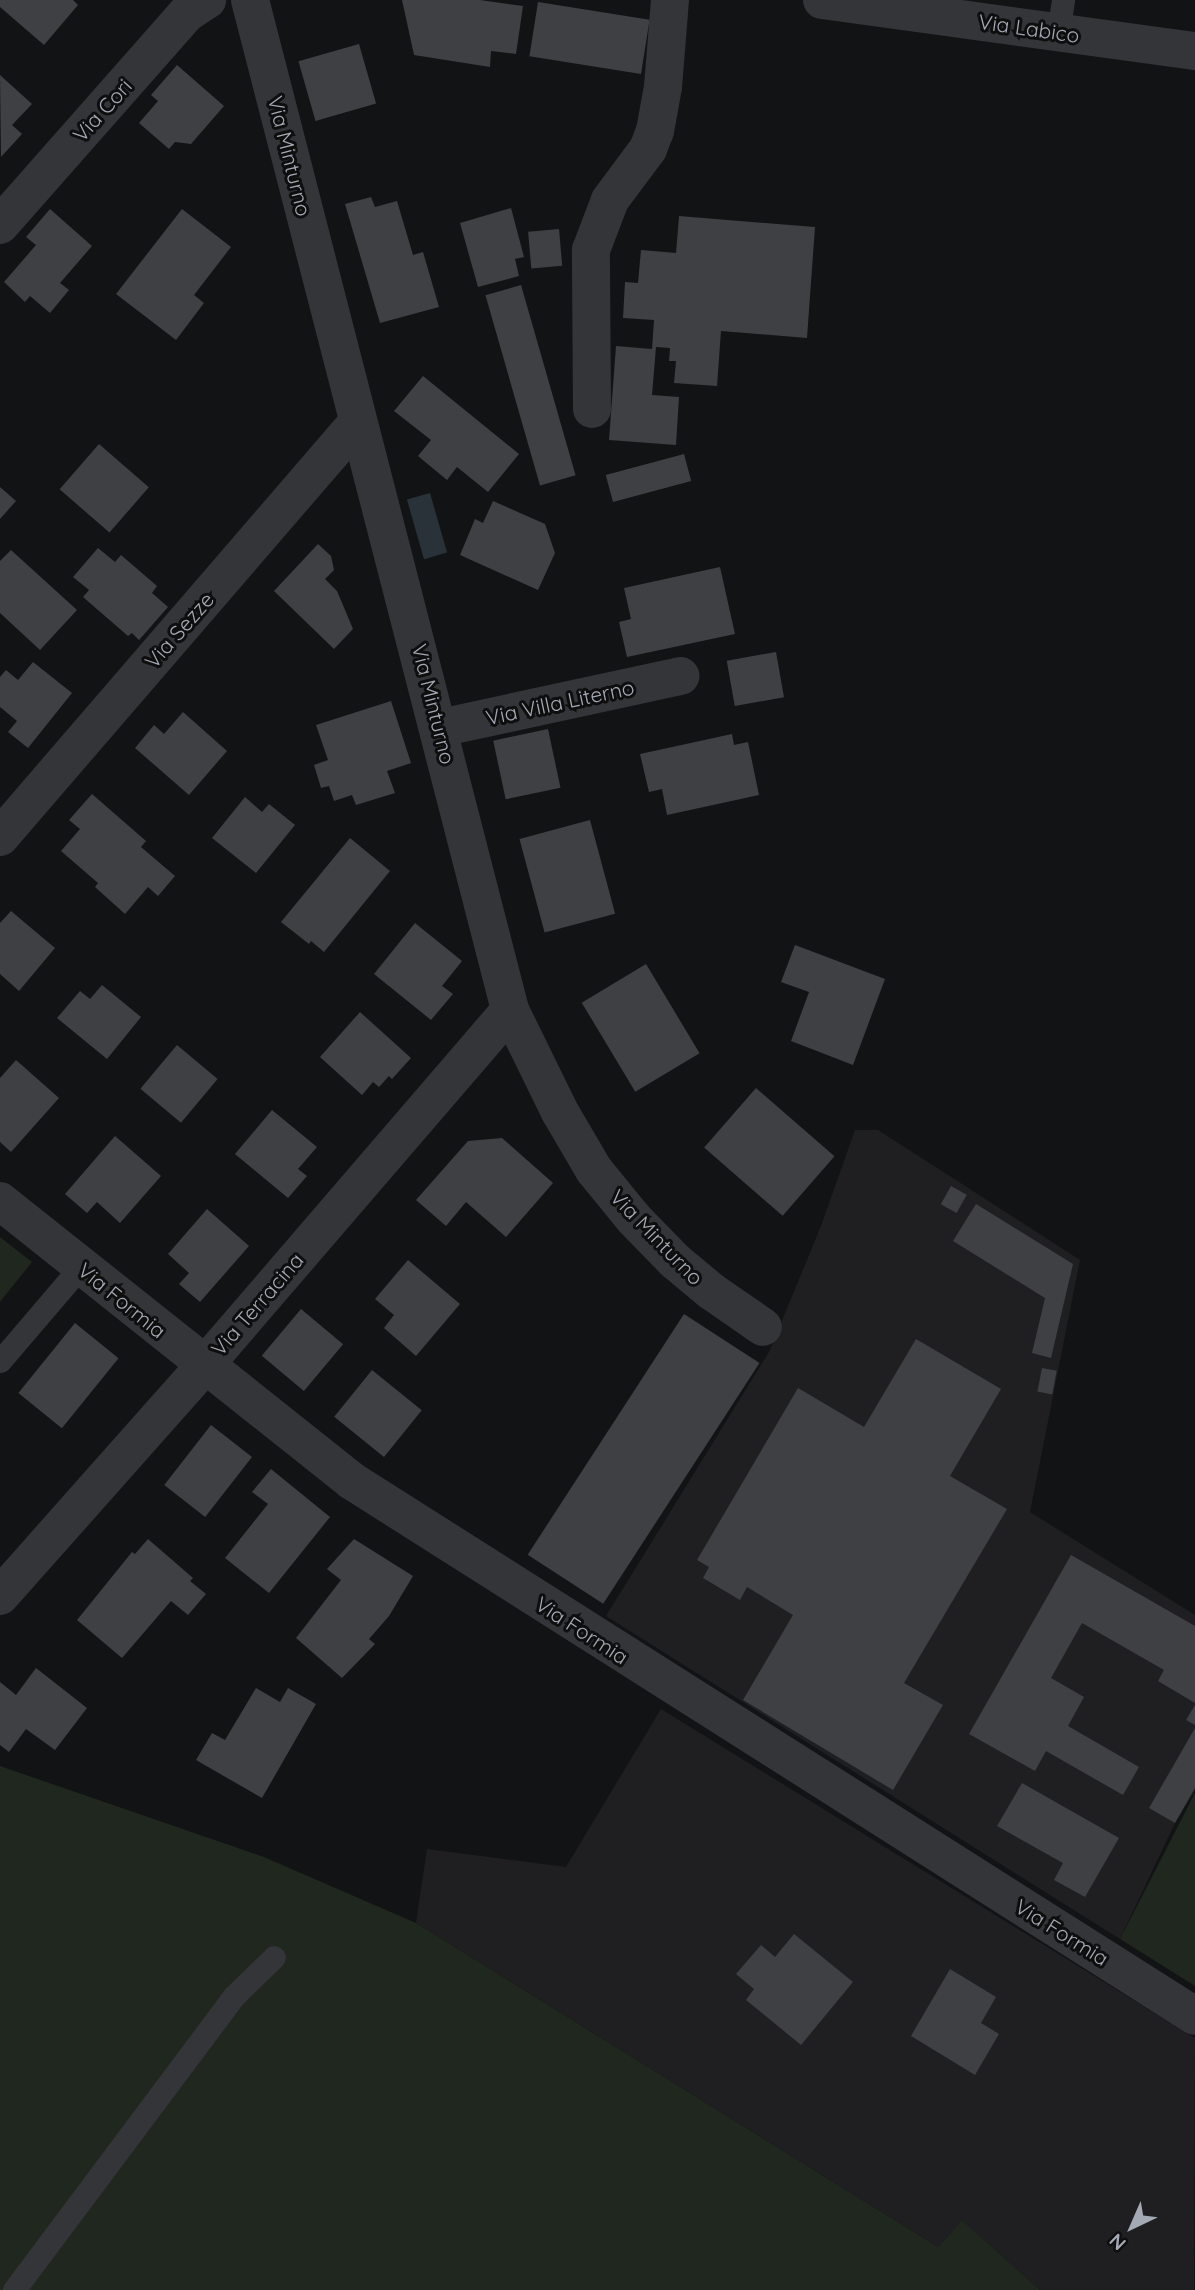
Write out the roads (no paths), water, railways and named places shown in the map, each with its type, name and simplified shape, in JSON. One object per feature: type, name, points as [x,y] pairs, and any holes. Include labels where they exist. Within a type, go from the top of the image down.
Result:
[{"type":"street","name":"Via Cori","points":[[0,225],[187,13],[207,0]]},
{"type":"street","name":"Via Minturno","points":[[250,0],[357,423],[388,527],[440,728],[510,1010],[560,1112],[594,1170],[634,1219],[675,1261],[711,1291],[763,1327]]},
{"type":"street","points":[[592,409],[591,250],[606,208],[648,149],[655,131],[663,87],[670,0]]},
{"type":"street","name":"Via Labico","points":[[822,0],[1061,16],[1195,51]]},
{"type":"street","name":"Via Sezze","points":[[0,837],[357,423]]},
{"type":"street","name":"Via Villa Literno","points":[[440,728],[680,676]]},
{"type":"street","name":"Via Terracina","points":[[0,1596],[204,1366],[510,1010]]},
{"type":"street","name":"Via Formia","points":[[0,1201],[314,1454],[399,1513],[1195,2016]]},
{"type":"lane","points":[[0,1361],[81,1266]]},
{"type":"lane","points":[[14,2290],[233,1997],[274,1957]]}]
